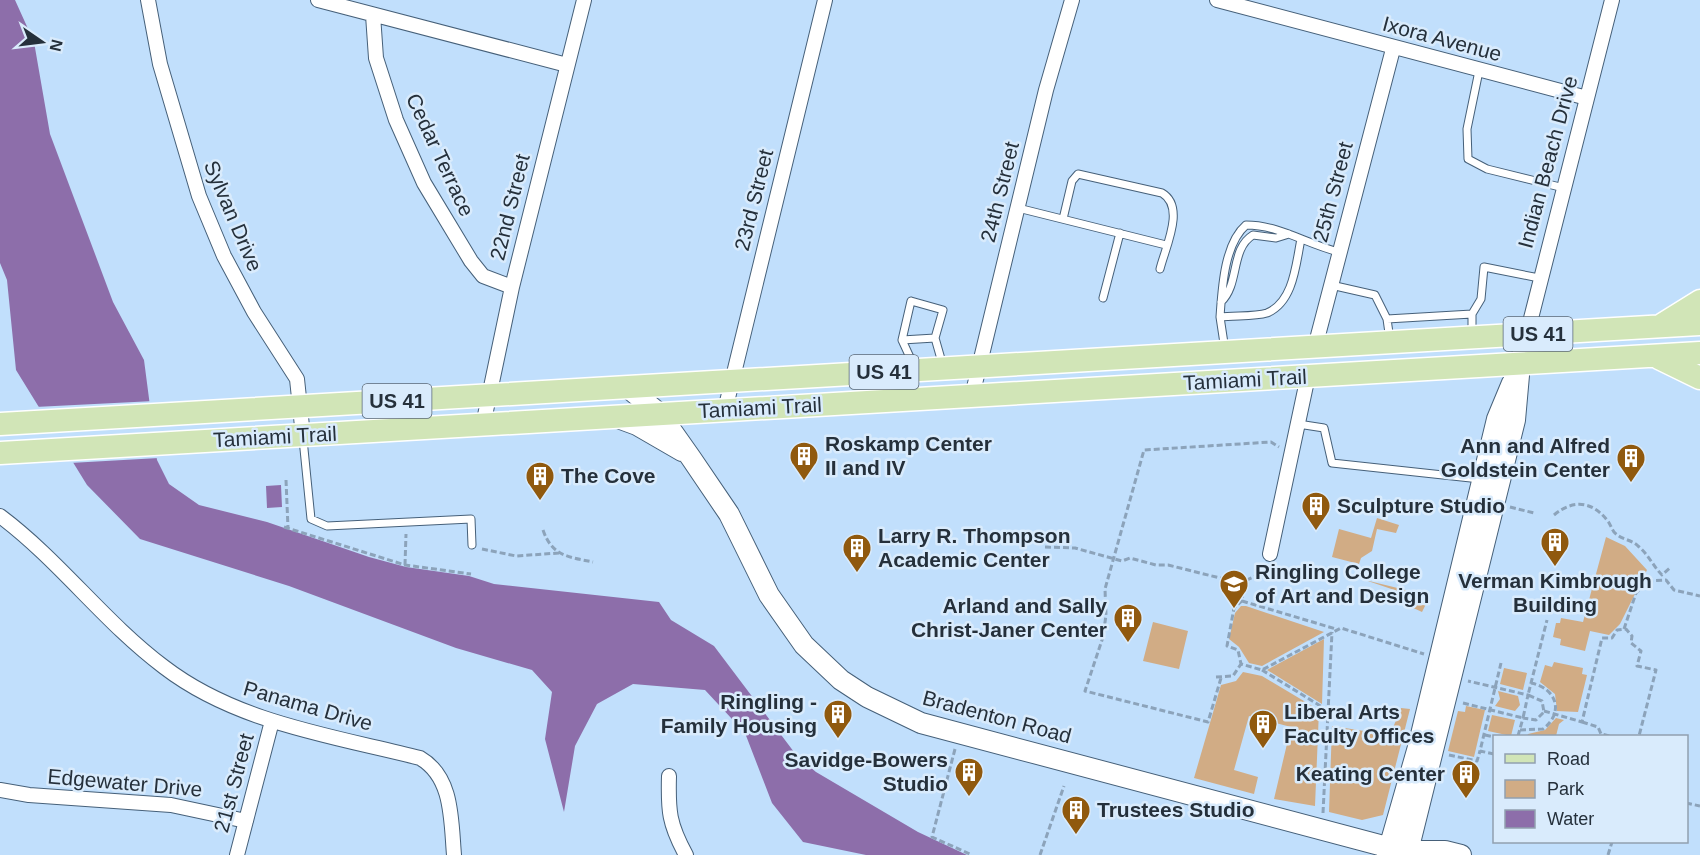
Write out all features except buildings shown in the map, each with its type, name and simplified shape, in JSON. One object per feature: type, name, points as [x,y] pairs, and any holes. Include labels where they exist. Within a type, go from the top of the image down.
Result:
[{"type":"main road","points":[[1658,327],[1700,301]]},
{"type":"main road","name":"Tamiami Trail","points":[[0,424],[1700,324]]},
{"type":"main road","points":[[1308,376],[1334,360],[1384,343]]},
{"type":"main road","points":[[1252,379],[1300,362],[1315,347]]},
{"type":"main road","name":"Tamiami Trail","points":[[0,453],[1700,353]]},
{"type":"main road","points":[[1655,356],[1700,378]]},
{"type":"street","name":"Sylvan Drive","points":[[148,0],[160,64],[199,196],[234,275],[254,312],[297,379],[302,407],[303,436]]},
{"type":"street","points":[[318,0],[567,65]]},
{"type":"street","name":"22nd Street","points":[[483,424],[512,287],[584,0]]},
{"type":"street","name":"23rd Street","points":[[725,411],[825,0]]},
{"type":"street","name":"24th Street","points":[[972,396],[1072,0]]},
{"type":"street","name":"Ixora Avenue","points":[[1217,0],[1393,49],[1587,98]]},
{"type":"street","name":"Indian Beach Drive","points":[[1527,334],[1539,278],[1612,0]]},
{"type":"street","name":"Cedar Terrace","points":[[373,15],[376,58],[396,120],[424,183],[471,261],[483,276],[512,287]]},
{"type":"street","name":"25th Street","points":[[1315,347],[1393,49]]},
{"type":"street","points":[[1402,852],[1515,420],[1520,364],[1527,334]]},
{"type":"street","points":[[1402,852],[1418,747],[1482,480],[1497,419],[1520,364]]},
{"type":"street","points":[[1270,554],[1308,376]]},
{"type":"street","name":"Bradenton Road","points":[[627,387],[660,414],[729,514],[769,595],[785,620],[824,665],[867,697],[921,723],[1402,852],[1445,851],[1461,855]]},
{"type":"street","name":"Bradenton Road","points":[[612,417],[637,424],[691,458]]},
{"type":"street","name":"Panama Drive","points":[[0,516],[38,545],[119,628],[166,669],[231,707],[272,721],[420,758],[429,764],[445,784],[454,855]]},
{"type":"street","name":"21st Street","points":[[237,855],[272,721]]},
{"type":"street","points":[[669,776],[670,824],[686,855]]},
{"type":"street","name":"Edgewater Drive","points":[[0,790],[171,805],[246,821]]},
{"type":"lane","points":[[1479,71],[1467,129],[1468,159],[1487,169],[1564,188]]},
{"type":"lane","points":[[1063,219],[1072,181],[1078,174],[1155,191],[1168,197],[1174,213],[1160,269]]},
{"type":"lane","points":[[1018,208],[1166,245]]},
{"type":"lane","points":[[1226,352],[1220,317],[1221,302],[1234,238],[1246,225],[1262,225],[1281,229],[1314,246],[1339,252]]},
{"type":"lane","points":[[1103,298],[1120,233]]},
{"type":"lane","points":[[1221,302],[1231,290],[1235,269],[1246,239],[1253,235],[1276,238],[1289,234]]},
{"type":"lane","points":[[1220,317],[1267,312],[1281,301],[1290,288],[1301,239]]},
{"type":"lane","points":[[1472,338],[1472,314],[1481,299],[1484,267],[1539,278]]},
{"type":"lane","points":[[1331,285],[1375,295],[1387,319],[1384,343]]},
{"type":"lane","points":[[916,370],[902,340],[912,301],[943,310],[935,338],[944,369]]},
{"type":"lane","points":[[1387,319],[1472,314]]},
{"type":"lane","points":[[902,340],[935,338]]},
{"type":"lane","points":[[1298,424],[1324,428],[1332,463],[1482,480]]},
{"type":"lane","points":[[303,436],[311,519],[327,526],[406,520],[471,519],[472,545]]},
{"type":"path","points":[[1242,601],[1234,608],[1227,646],[1238,650],[1241,664],[1233,676],[1218,677],[1208,722],[1085,691],[1103,637],[1106,589],[1144,450],[1271,442],[1284,451],[1285,447],[1293,450]]},
{"type":"path","points":[[286,480],[286,527],[405,565],[471,574]]},
{"type":"path","points":[[1554,515],[1565,506],[1577,503],[1595,509],[1609,521],[1612,530],[1622,539],[1637,545],[1674,590],[1700,596]]},
{"type":"path","points":[[1503,505],[1534,513]]},
{"type":"path","points":[[405,565],[406,520]]},
{"type":"path","points":[[543,530],[548,545],[559,553]]},
{"type":"path","points":[[472,545],[489,552],[516,556],[559,553],[593,562]]},
{"type":"path","points":[[1045,547],[1075,548],[1114,558],[1168,565],[1240,583],[1256,576],[1261,558],[1270,554]]},
{"type":"path","points":[[1662,575],[1671,567]]},
{"type":"path","points":[[1624,629],[1636,593],[1648,581],[1666,580]]},
{"type":"path","points":[[1240,583],[1242,601]]},
{"type":"path","points":[[1242,601],[1336,630]]},
{"type":"path","points":[[1518,735],[1547,620]]},
{"type":"path","points":[[1262,670],[1341,628],[1429,656]]},
{"type":"path","points":[[1581,722],[1602,638],[1612,638],[1617,630],[1624,629],[1631,633],[1631,643],[1641,651],[1638,666],[1656,670],[1639,735]]},
{"type":"path","points":[[1322,814],[1332,632]]},
{"type":"path","points":[[1441,753],[1477,761],[1502,663]]},
{"type":"path","points":[[1241,664],[1262,670],[1327,710]]},
{"type":"path","points":[[1460,680],[1528,695],[1542,701],[1544,711]]},
{"type":"path","points":[[1520,730],[1543,729],[1555,713],[1556,703],[1548,689],[1531,683]]},
{"type":"path","points":[[1455,701],[1536,720],[1544,711]]},
{"type":"path","points":[[1544,711],[1598,727],[1600,735]]},
{"type":"path","points":[[1484,734],[1493,737]]},
{"type":"path","points":[[957,742],[932,837],[972,855]]},
{"type":"path","points":[[1480,751],[1493,754]]},
{"type":"path","points":[[1040,855],[1064,786]]},
{"type":"green space","points":[[1377,518],[1399,525],[1396,533],[1377,529],[1372,551],[1361,558],[1359,564],[1332,557],[1339,529],[1371,538]]},
{"type":"green space","points":[[1606,537],[1625,546],[1647,570],[1620,624],[1609,635],[1590,631],[1585,651],[1560,645],[1561,639],[1553,637],[1556,623],[1560,623],[1561,618],[1583,622]]},
{"type":"green space","points":[[1365,580],[1430,596],[1422,612],[1409,606],[1412,596]]},
{"type":"green space","points":[[1241,606],[1324,632],[1262,666],[1249,663],[1239,647],[1229,639],[1235,613]]},
{"type":"green space","points":[[1153,622],[1188,631],[1179,669],[1143,661]]},
{"type":"green space","points":[[1324,639],[1322,704],[1267,670]]},
{"type":"green space","points":[[1554,662],[1583,668],[1582,674],[1587,675],[1578,712],[1557,711],[1555,694],[1540,682],[1545,665],[1552,667]]},
{"type":"green space","points":[[1504,668],[1527,673],[1523,690],[1500,684]]},
{"type":"green space","points":[[1243,672],[1262,676],[1319,710],[1315,806],[1274,799],[1291,727],[1249,716],[1234,770],[1258,777],[1254,794],[1194,778],[1221,685],[1236,681]]},
{"type":"green space","points":[[1498,691],[1518,696],[1520,705],[1515,711],[1495,706],[1500,699]]},
{"type":"green space","points":[[1466,706],[1485,710],[1474,757],[1448,751],[1458,711],[1465,712]]},
{"type":"green space","points":[[1401,708],[1410,709],[1383,815],[1362,820],[1329,812],[1332,726],[1390,735]]},
{"type":"green space","points":[[1492,715],[1515,720],[1511,735],[1488,731]]},
{"type":"green space","points":[[1556,718],[1564,720],[1559,724],[1556,735],[1528,735],[1545,730]]},
{"type":"water","points":[[0,0],[15,0],[34,42],[50,134],[113,302],[144,360],[157,460],[169,484],[199,505],[267,522],[369,557],[406,567],[469,576],[494,584],[659,602],[671,620],[714,646],[797,756],[816,772],[918,832],[967,855],[866,855],[803,842],[772,803],[745,733],[705,690],[633,684],[597,704],[575,746],[564,812],[545,739],[552,692],[532,670],[456,648],[289,586],[140,539],[87,485],[16,370],[7,280],[0,263]]},
{"type":"water","points":[[281,485],[282,507],[267,508],[266,486]]},
{"type":"pier","points":[[154,401],[159,458],[70,463],[35,407]]},
{"type":"place","name":"Roskamp Center II and IV","points":[[804,482]]},
{"type":"place","name":"Ann and Alfred Goldstein Center","points":[[1631,484]]},
{"type":"place","name":"The Cove","points":[[540,502]]},
{"type":"place","name":"Sculpture Studio","points":[[1316,532]]},
{"type":"place","name":"Verman Kimbrough Building","points":[[1555,568]]},
{"type":"place","name":"Larry R. Thompson Academic Center","points":[[857,574]]},
{"type":"place","name":"Ringling College of Art and Design","points":[[1234,610]]},
{"type":"place","name":"Arland and Sally Christ-Janer Center","points":[[1128,644]]},
{"type":"place","name":"Ringling - Family Housing","points":[[838,740]]},
{"type":"place","name":"Liberal Arts Faculty Offices","points":[[1263,750]]},
{"type":"place","name":"Savidge-Bowers Studio","points":[[969,798]]},
{"type":"place","name":"Keating Center","points":[[1466,800]]},
{"type":"place","name":"Trustees Studio","points":[[1076,836]]}]
